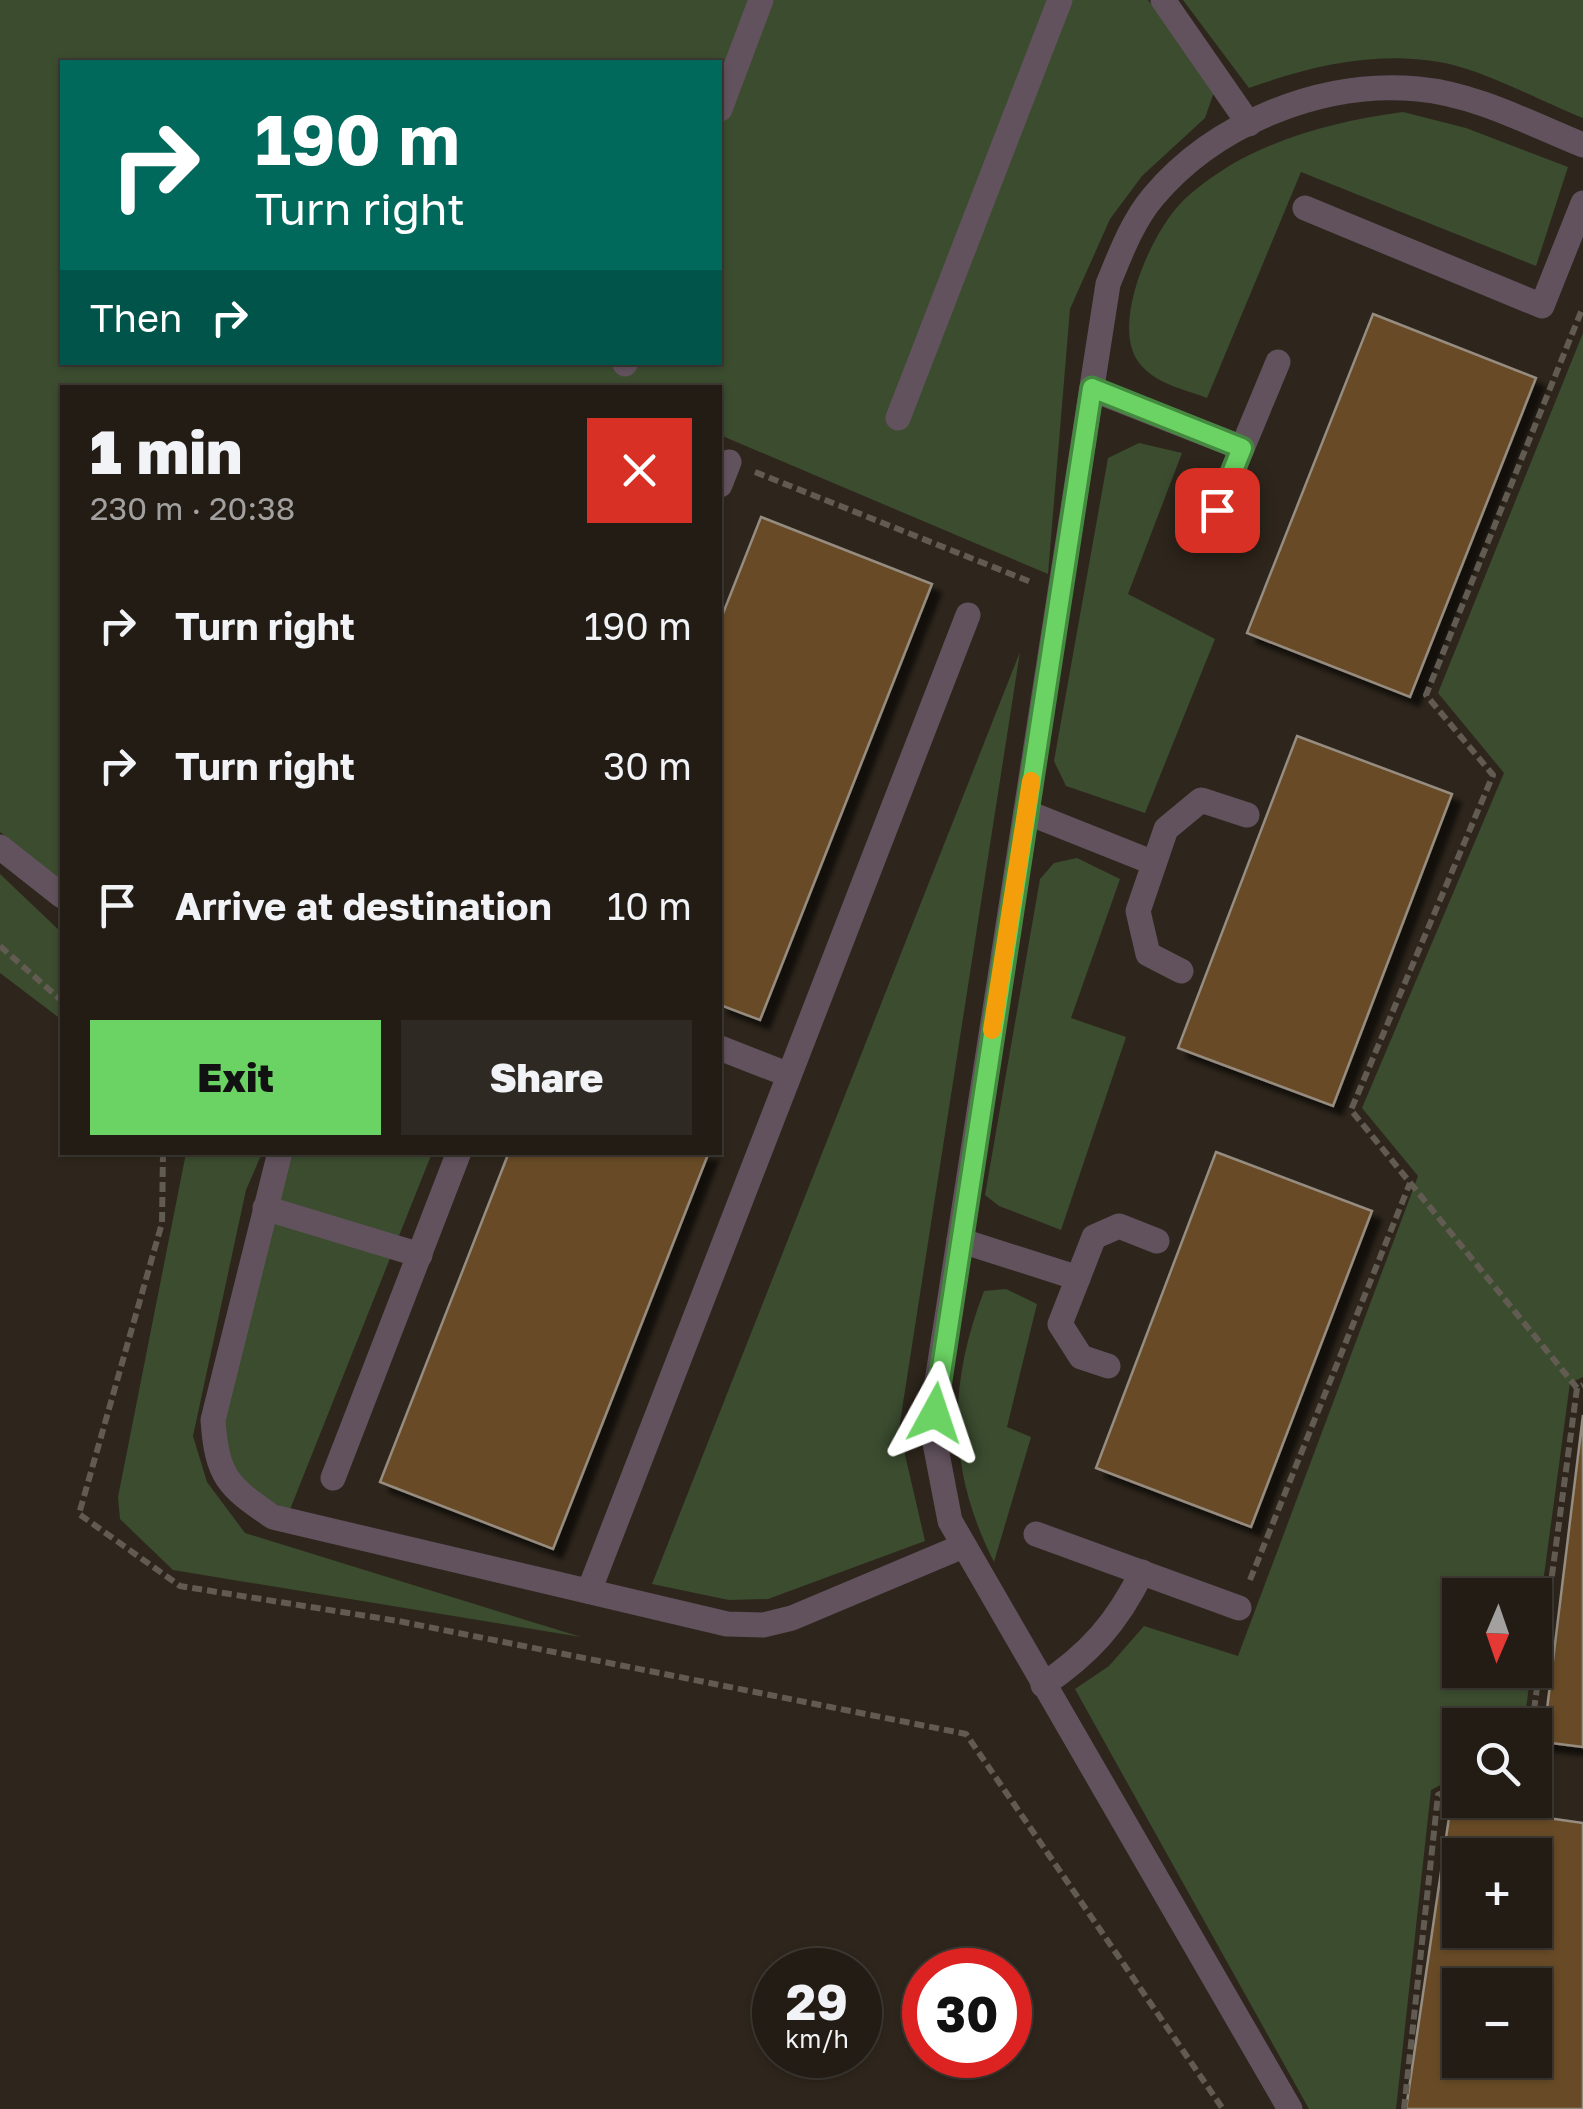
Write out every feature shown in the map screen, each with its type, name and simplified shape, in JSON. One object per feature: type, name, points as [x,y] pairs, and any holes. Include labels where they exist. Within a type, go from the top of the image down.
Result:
[{"type":"street","points":[[722,104],[761,0]]},
{"type":"street","points":[[898,418],[1060,0]]},
{"type":"street","points":[[1163,0],[1248,124]]},
{"type":"street","points":[[1290,2109],[950,1521],[934,1438],[936,1388],[958,1240],[1108,284],[1126,242],[1152,198],[1221,138],[1320,96],[1362,88],[1420,89],[1470,100],[1583,145]]},
{"type":"street","points":[[1305,208],[1542,306],[1583,203]]},
{"type":"street","points":[[1204,540],[1278,362]]},
{"type":"street","points":[[1092,388],[1242,448]]},
{"type":"street","points":[[589,1591],[968,615]]},
{"type":"street","points":[[1181,971],[1148,954],[1138,911],[1166,829],[1201,800],[1247,815]]},
{"type":"street","points":[[1026,812],[1154,863]]},
{"type":"street","points":[[0,848],[60,894]]},
{"type":"street","points":[[722,1049],[790,1075]]},
{"type":"street","points":[[279,1155],[213,1420],[216,1465],[238,1493],[273,1517],[727,1624],[764,1625],[792,1618],[963,1546]]},
{"type":"street","points":[[333,1478],[459,1155]]},
{"type":"street","points":[[265,1208],[420,1254]]},
{"type":"street","points":[[1108,1366],[1081,1357],[1060,1324],[1078,1278],[1094,1238],[1119,1226],[1157,1241]]},
{"type":"street","points":[[958,1240],[1078,1278]]},
{"type":"street","points":[[1036,1534],[1239,1608]]},
{"type":"street","points":[[1043,1685],[1102,1639],[1122,1613],[1142,1572]]},
{"type":"path","points":[[1534,1708],[1580,1387],[1351,1110],[1493,774],[1426,695],[1583,307]]},
{"type":"path","points":[[724,473],[1060,594]]},
{"type":"path","points":[[0,946],[60,999]]},
{"type":"path","points":[[162,1155],[162,1223],[79,1514],[180,1586],[398,1622],[966,1734],[1223,2109]]},
{"type":"path","points":[[1239,1608],[1410,1182]]},
{"type":"path","points":[[1404,2109],[1438,1795],[1442,1793]]},
{"type":"green space","points":[[0,0],[1148,0],[1215,89],[1205,118],[1142,176],[1110,219],[1070,309],[1048,574],[722,436],[722,385],[60,385],[60,880],[0,832]]},
{"type":"green space","points":[[1183,0],[1583,0],[1583,118],[1473,71],[1414,59],[1342,63],[1249,88]]},
{"type":"green space","points":[[1403,112],[1466,128],[1568,167],[1536,266],[1301,172],[1207,398],[1171,385],[1140,364],[1132,348],[1131,305],[1157,236],[1185,199],[1229,166],[1292,137],[1358,119]]},
{"type":"green space","points":[[1583,333],[1583,1377],[1570,1383],[1544,1578],[1442,1578],[1442,1688],[1529,1688],[1526,1708],[1442,1708],[1442,1784],[1431,1790],[1396,2109],[1309,2109],[1075,1689],[1109,1666],[1144,1626],[1238,1656],[1418,1176],[1362,1108],[1504,773],[1438,693]]},
{"type":"green space","points":[[1139,443],[1182,453],[1128,594],[1215,639],[1145,813],[1066,786],[1054,761],[1108,458]]},
{"type":"green space","points":[[1020,652],[899,1429],[925,1541],[768,1599],[729,1600],[652,1584]]},
{"type":"green space","points":[[1077,858],[1120,879],[1071,1018],[1126,1037],[1061,1230],[999,1206],[985,1195],[1040,879],[1054,863]]},
{"type":"green space","points":[[0,874],[60,931],[60,1018],[0,973]]},
{"type":"green space","points":[[186,1155],[261,1155],[246,1190],[193,1436],[207,1482],[245,1533],[581,1637],[173,1570],[120,1519],[118,1497]]},
{"type":"green space","points":[[290,1155],[431,1155],[289,1512],[240,1477],[230,1456],[224,1421]]},
{"type":"green space","points":[[1006,1289],[1037,1304],[1007,1427],[1031,1437],[994,1562],[968,1495],[961,1462],[959,1395],[963,1361],[984,1291]]},
{"type":"building","points":[[1373,314],[1536,378],[1410,697],[1247,633]]},
{"type":"building","points":[[761,517],[932,584],[760,1020],[722,1006],[722,616]]},
{"type":"building","points":[[1297,736],[1452,794],[1333,1106],[1178,1048]]},
{"type":"building","points":[[1216,1152],[1372,1211],[1251,1527],[1096,1468]]},
{"type":"building","points":[[508,1155],[708,1155],[553,1549],[380,1482]]},
{"type":"building","points":[[1583,1415],[1583,1747],[1552,1743],[1552,1708],[1547,1708]]},
{"type":"building","points":[[1449,1818],[1548,1818],[1583,1823],[1583,2109],[1406,2109],[1442,1865],[1442,1948],[1552,1948],[1552,1838],[1446,1838]]},
{"type":"slow traffic","points":[[992,1030],[1031,781]]},
{"type":"route","points":[[935,1413],[1092,388],[1242,448],[1217,510]]}]
